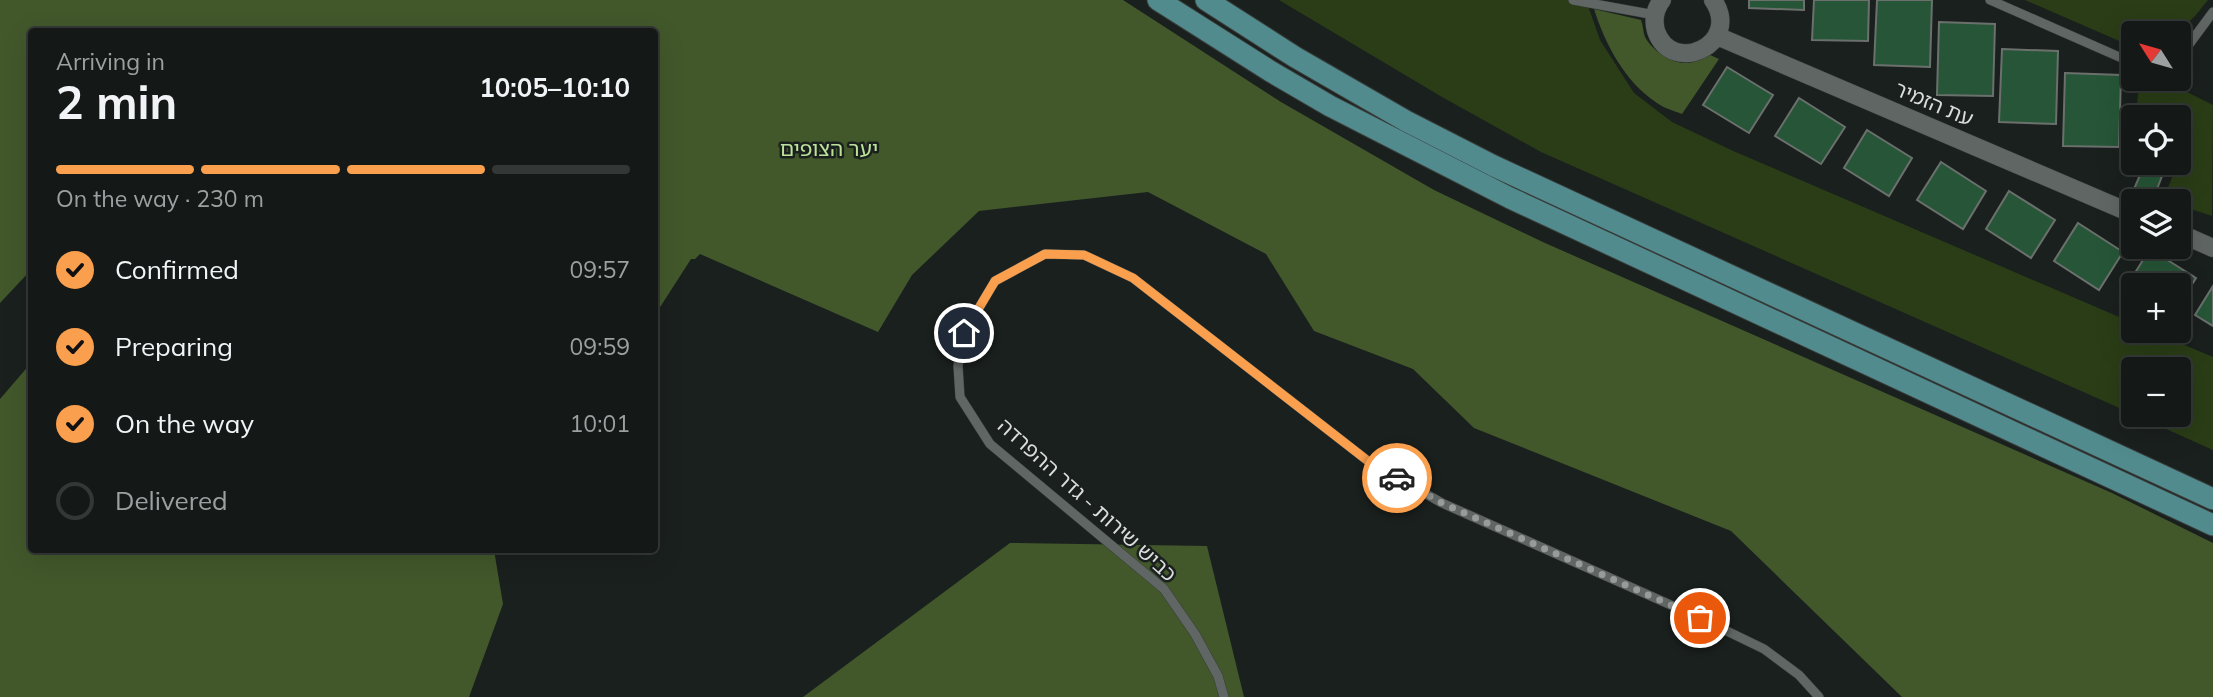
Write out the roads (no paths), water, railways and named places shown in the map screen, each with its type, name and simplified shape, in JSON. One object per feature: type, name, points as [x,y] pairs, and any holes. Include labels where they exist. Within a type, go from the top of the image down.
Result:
[{"type":"main road","points":[[1158,0],[1330,106],[1497,192],[2213,526]]},
{"type":"main road","points":[[1206,0],[1295,57],[1406,121],[1494,166],[2213,499]]},
{"type":"street","points":[[1658,7],[1655,26],[1658,37],[1666,46],[1676,51],[1693,53],[1704,49],[1717,36],[1720,13],[1713,0]]},
{"type":"street","name":"עת הזמיר","points":[[1717,36],[2121,209]]},
{"type":"street","points":[[2191,238],[2213,248]]},
{"type":"lane","points":[[1573,0],[1658,7]]},
{"type":"lane","points":[[1990,0],[2121,58]]},
{"type":"lane","points":[[2191,42],[2213,12]]},
{"type":"lane","name":"כביש שירות - גדר ההפרדה","points":[[1224,697],[1218,676],[1201,644],[1164,589],[990,444],[960,397],[958,366],[964,333],[995,281],[1045,254],[1084,255],[1133,278],[1368,461],[1442,503],[1764,649],[1799,675],[1819,697]]},
{"type":"park label","name":"יער הצופים","points":[[829,149]]}]
